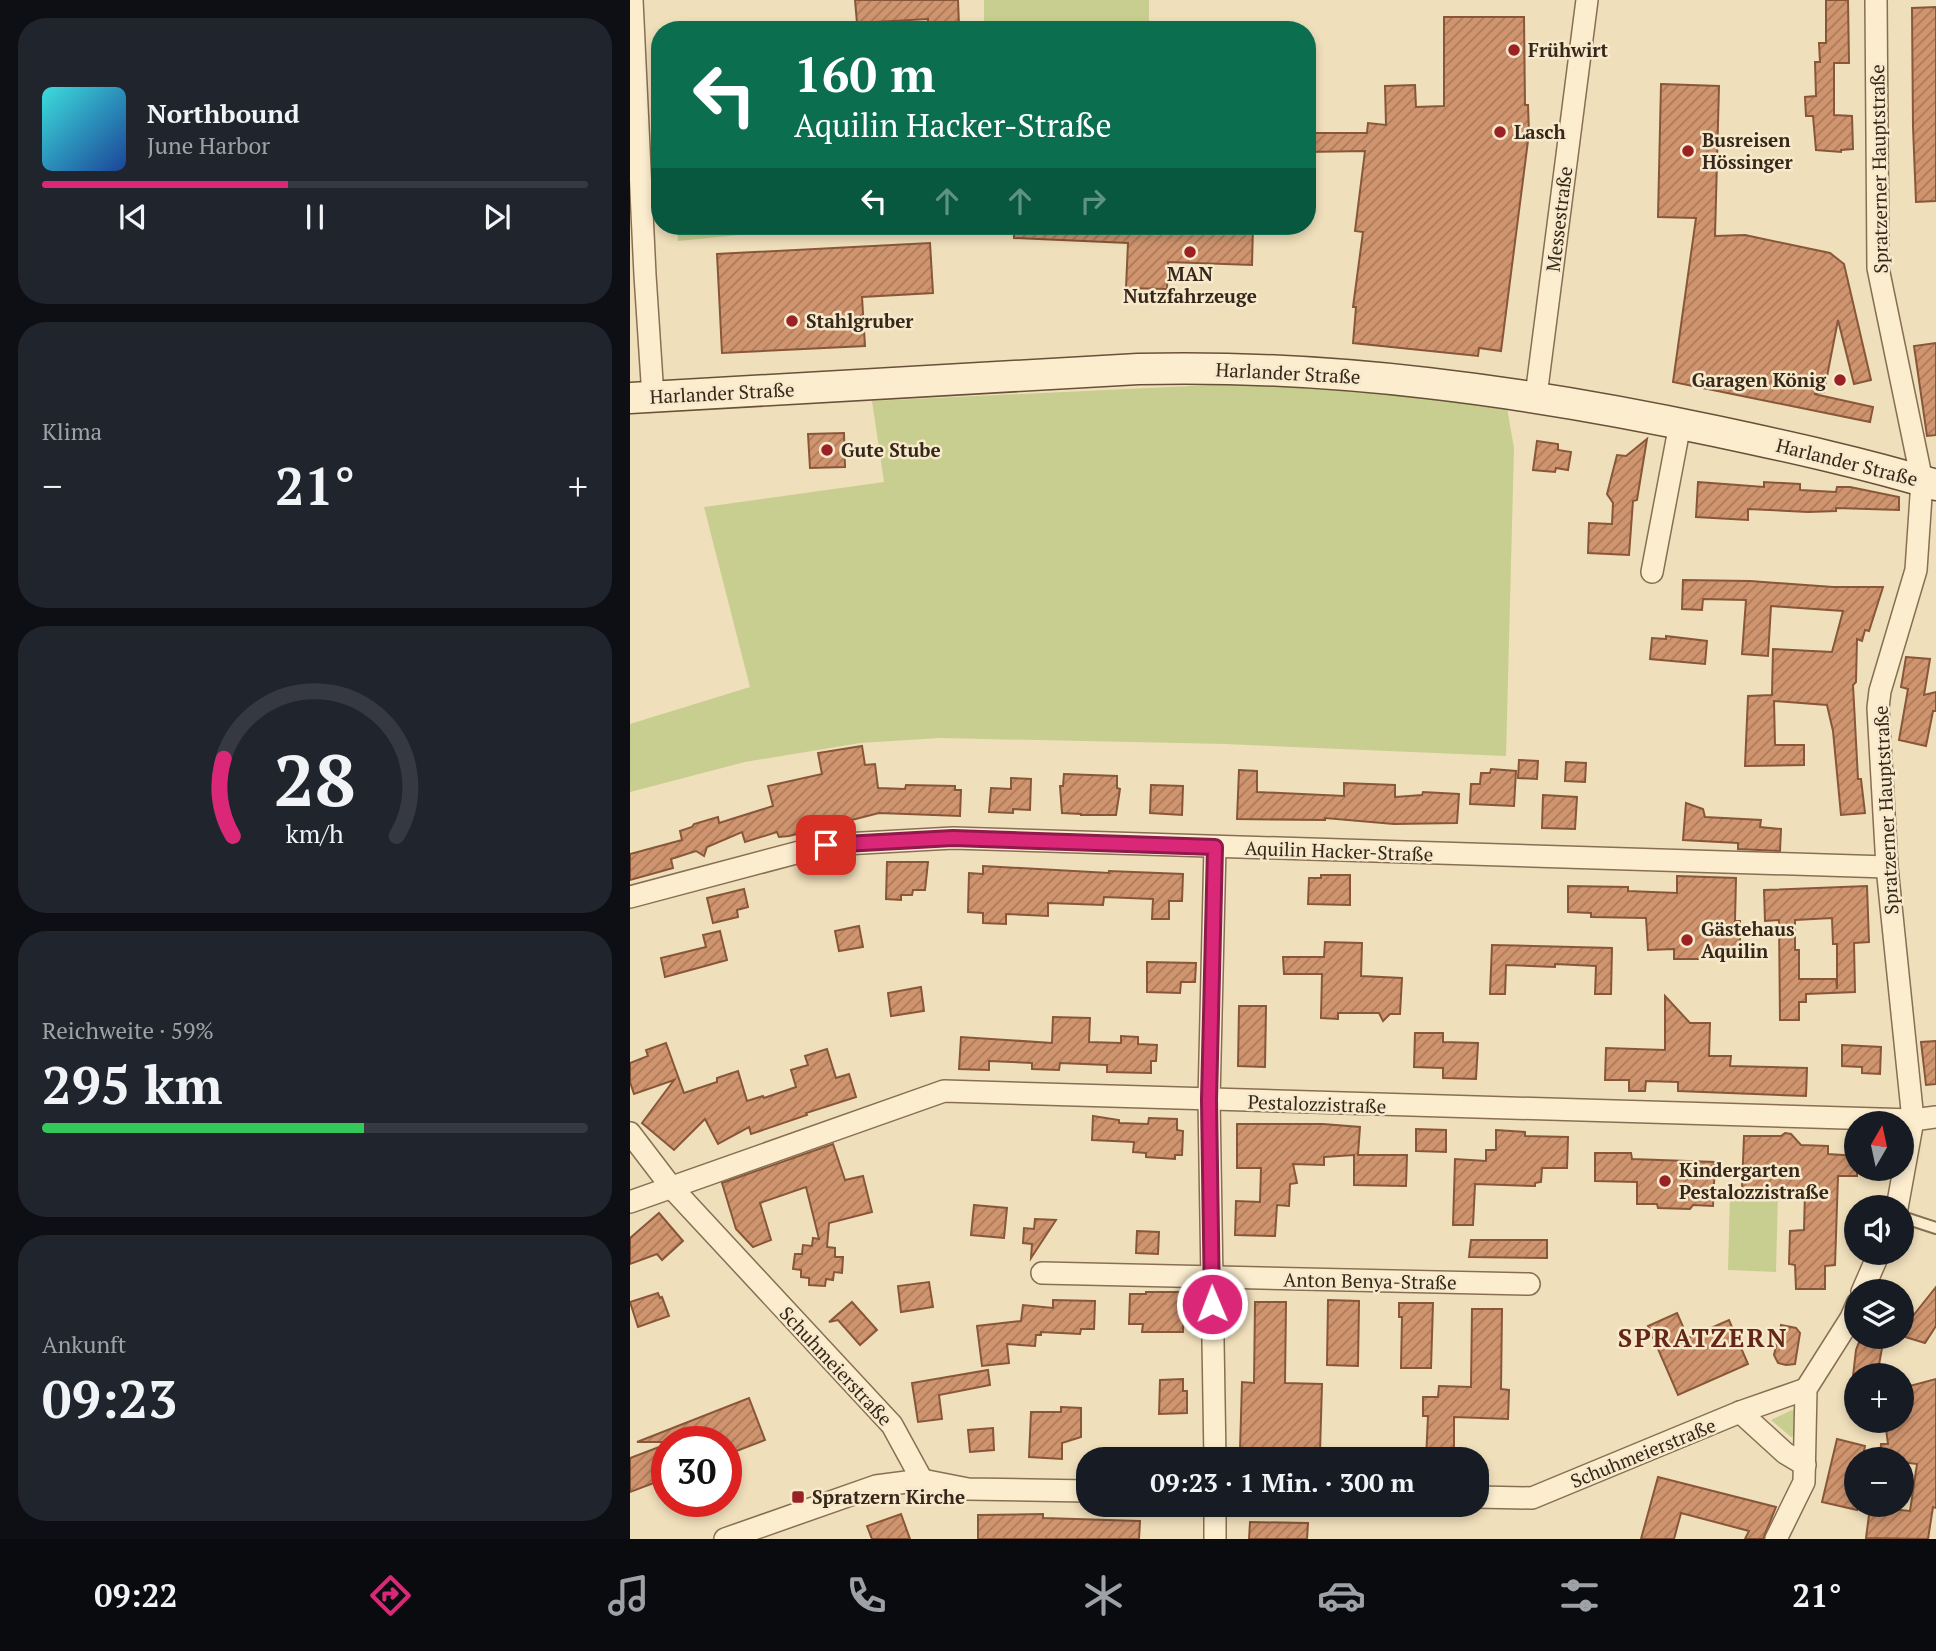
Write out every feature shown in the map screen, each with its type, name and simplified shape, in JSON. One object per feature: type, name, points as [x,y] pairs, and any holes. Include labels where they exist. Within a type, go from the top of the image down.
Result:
[{"type":"main road","name":"Harlander Straße","points":[[642,397],[1177,368],[1337,374],[1536,396],[1845,459],[1929,483]]},
{"type":"street","points":[[632,0],[644,261],[642,397]]},
{"type":"street","name":"Messestraße","points":[[1536,396],[1587,0]]},
{"type":"street","name":"Spratzerner Hauptstraße","points":[[1876,0],[1878,268],[1929,483],[1916,570],[1880,691],[1878,708],[1887,867],[1912,1111]]},
{"type":"street","points":[[1652,572],[1680,424]]},
{"type":"street","name":"Aquilin Hacker-Straße","points":[[630,897],[826,845],[953,838],[1887,867]]},
{"type":"street","points":[[1215,847],[1209,1100],[1215,1447]]},
{"type":"street","name":"Pestalozzistraße","points":[[630,1202],[944,1091],[1844,1118]]},
{"type":"street","name":"Pestalozzistraße","points":[[1914,1120],[1936,1117]]},
{"type":"street","name":"Schuhmeierstraße","points":[[630,1133],[672,1188],[892,1425],[922,1480]]},
{"type":"street","name":"Anton Benya-Straße","points":[[1042,1273],[1529,1284]]},
{"type":"street","points":[[1776,1539],[1800,1492],[1805,1465],[1806,1389],[1844,1329]]},
{"type":"street","name":"Schuhmeierstraße","points":[[1489,1497],[1532,1498],[1740,1412],[1806,1389]]},
{"type":"street","points":[[1740,1412],[1785,1453],[1805,1465]]},
{"type":"street","points":[[725,1539],[876,1486],[922,1480],[968,1489],[1076,1491]]},
{"type":"street","points":[[1215,1517],[1215,1539]]},
{"type":"lane","points":[[1914,1221],[1936,1228]]},
{"type":"green space","points":[[984,0],[1149,0],[1149,21],[984,21]]},
{"type":"green space","points":[[678,235],[739,235],[678,241]]},
{"type":"green space","points":[[1253,383],[1355,385],[1507,408],[1514,448],[1506,756],[1225,744],[940,738],[860,743],[745,762],[630,792],[630,724],[750,687],[704,507],[884,482],[872,401]]},
{"type":"green space","points":[[1730,1193],[1778,1194],[1776,1272],[1728,1270]]},
{"type":"green space","points":[[1795,1411],[1794,1436],[1791,1437],[1771,1420]]},
{"type":"building","points":[[855,0],[958,0],[959,21],[857,21]]},
{"type":"building","points":[[1826,0],[1848,0],[1849,63],[1834,63],[1834,115],[1852,116],[1853,149],[1841,152],[1816,150],[1813,116],[1806,116],[1805,97],[1816,96],[1815,62],[1820,62],[1819,43],[1826,43]]},
{"type":"building","points":[[1936,7],[1936,201],[1916,202],[1912,8]]},
{"type":"building","points":[[1444,17],[1524,17],[1525,105],[1528,105],[1529,133],[1501,351],[1479,348],[1478,356],[1353,343],[1356,307],[1353,307],[1363,232],[1355,231],[1365,151],[1316,152],[1316,133],[1367,133],[1368,123],[1386,125],[1385,86],[1415,85],[1416,107],[1444,106]]},
{"type":"building","points":[[1661,84],[1719,86],[1715,236],[1745,235],[1830,253],[1844,264],[1871,380],[1854,384],[1838,320],[1824,392],[1814,394],[1873,407],[1870,422],[1673,382],[1696,218],[1658,217]]},
{"type":"building","name":"MAN Nutzfahrzeuge","points":[[1014,235],[1253,235],[1252,265],[1168,262],[1167,289],[1126,288],[1128,243],[1014,238]]},
{"type":"building","name":"Stahlgruber","points":[[930,243],[933,293],[862,297],[865,346],[722,353],[717,254]]},
{"type":"building","points":[[1936,343],[1936,435],[1927,436],[1914,346]]},
{"type":"building","name":"Gute Stube","points":[[844,433],[845,467],[810,468],[808,434]]},
{"type":"building","points":[[1647,439],[1637,500],[1633,501],[1629,555],[1588,553],[1589,523],[1612,524],[1613,503],[1607,494],[1617,455],[1626,456]]},
{"type":"building","points":[[1537,441],[1558,444],[1558,450],[1571,452],[1568,470],[1533,470]]},
{"type":"building","points":[[1698,482],[1764,487],[1764,482],[1800,484],[1800,490],[1836,492],[1837,487],[1850,487],[1899,497],[1899,510],[1836,508],[1836,511],[1808,512],[1748,509],[1748,520],[1696,517]]},
{"type":"building","points":[[1683,580],[1883,587],[1869,631],[1865,630],[1862,641],[1857,639],[1856,682],[1853,685],[1858,779],[1861,779],[1865,813],[1841,815],[1833,731],[1827,705],[1774,701],[1775,745],[1804,745],[1804,765],[1745,766],[1748,696],[1772,695],[1773,649],[1832,652],[1843,611],[1771,606],[1768,656],[1742,654],[1746,600],[1703,599],[1702,610],[1682,609]]},
{"type":"building","points":[[1666,636],[1707,641],[1705,664],[1650,659],[1652,638],[1666,639]]},
{"type":"building","points":[[1906,657],[1930,659],[1924,695],[1936,692],[1936,711],[1933,711],[1926,746],[1899,740],[1908,689],[1901,687]]},
{"type":"building","points":[[862,746],[865,765],[875,764],[878,788],[905,789],[906,785],[955,786],[955,790],[961,790],[960,816],[879,813],[789,836],[779,837],[777,832],[745,842],[742,832],[707,847],[704,856],[696,851],[671,859],[673,868],[630,880],[630,854],[682,840],[680,831],[694,824],[718,817],[719,823],[773,806],[768,786],[822,774],[818,753]]},
{"type":"building","points":[[1519,760],[1538,761],[1537,779],[1518,778]]},
{"type":"building","points":[[1566,762],[1586,763],[1585,782],[1565,781]]},
{"type":"building","points":[[1491,769],[1516,771],[1514,806],[1470,804],[1471,784],[1480,784],[1481,773],[1490,773]]},
{"type":"building","points":[[1239,770],[1257,771],[1257,792],[1344,796],[1344,783],[1395,785],[1395,797],[1422,795],[1423,792],[1459,794],[1457,823],[1394,824],[1325,818],[1237,819]]},
{"type":"building","points":[[1064,774],[1117,776],[1117,788],[1120,789],[1116,815],[1062,813],[1060,786],[1063,786]]},
{"type":"building","points":[[1011,778],[1031,779],[1030,810],[1013,809],[1013,813],[989,812],[991,788],[1011,789]]},
{"type":"building","points":[[1151,785],[1183,786],[1182,815],[1150,813]]},
{"type":"building","points":[[1543,795],[1577,797],[1575,829],[1542,828]]},
{"type":"building","points":[[1686,803],[1703,809],[1705,817],[1761,820],[1760,827],[1781,829],[1780,851],[1738,849],[1738,843],[1683,840]]},
{"type":"building","points":[[887,862],[928,862],[925,890],[913,890],[912,895],[901,895],[901,900],[886,899]]},
{"type":"building","points":[[983,866],[1183,874],[1182,901],[1169,901],[1169,919],[1152,919],[1153,899],[1104,897],[1103,905],[1048,903],[1048,916],[1006,914],[1006,924],[983,923],[983,913],[968,912],[969,873],[983,874]]},
{"type":"building","points":[[1321,875],[1350,875],[1350,905],[1308,904],[1309,878],[1321,878]]},
{"type":"building","points":[[1677,876],[1736,878],[1735,921],[1740,921],[1740,959],[1674,959],[1674,949],[1648,950],[1646,918],[1591,917],[1591,913],[1568,912],[1568,886],[1628,887],[1628,891],[1677,893]]},
{"type":"building","points":[[1867,886],[1869,942],[1854,943],[1855,992],[1806,994],[1806,1002],[1799,1002],[1799,1020],[1780,1020],[1779,920],[1765,921],[1764,890]],"holes":[[[1832,918],[1833,944],[1837,944],[1837,989],[1836,979],[1799,979],[1795,920]]]},
{"type":"building","points":[[744,889],[748,907],[737,910],[738,917],[713,923],[707,898]]},
{"type":"building","points":[[859,926],[863,947],[839,951],[835,931]]},
{"type":"building","points":[[720,931],[727,960],[665,977],[661,958],[706,947],[703,935]]},
{"type":"building","points":[[1325,942],[1362,943],[1361,976],[1402,978],[1400,1014],[1390,1014],[1383,1021],[1379,1013],[1338,1013],[1338,1019],[1321,1018],[1322,974],[1284,974],[1283,957],[1324,957]]},
{"type":"building","points":[[1492,945],[1612,948],[1611,994],[1595,994],[1596,966],[1555,964],[1555,967],[1506,965],[1505,994],[1490,994]]},
{"type":"building","points":[[1147,962],[1196,963],[1195,982],[1181,982],[1180,993],[1147,992]]},
{"type":"building","points":[[921,987],[924,1011],[891,1016],[888,993]]},
{"type":"building","points":[[1665,996],[1690,1023],[1710,1023],[1709,1056],[1731,1056],[1730,1066],[1807,1068],[1806,1096],[1678,1091],[1678,1082],[1646,1081],[1645,1091],[1629,1091],[1629,1080],[1605,1080],[1606,1048],[1665,1050]]},
{"type":"building","points":[[1239,1006],[1266,1006],[1265,1067],[1238,1066]]},
{"type":"building","points":[[1053,1017],[1090,1018],[1089,1042],[1121,1043],[1121,1036],[1138,1037],[1138,1044],[1157,1045],[1156,1061],[1151,1061],[1151,1073],[1107,1072],[1107,1065],[1060,1063],[1059,1070],[1032,1069],[1032,1063],[989,1061],[989,1070],[959,1069],[961,1037],[1052,1043]]},
{"type":"building","points":[[1415,1033],[1443,1033],[1443,1042],[1478,1043],[1476,1079],[1443,1078],[1443,1068],[1414,1067]]},
{"type":"building","points":[[1936,1041],[1936,1084],[1926,1085],[1921,1042]]},
{"type":"building","points":[[666,1043],[684,1093],[717,1082],[717,1078],[738,1071],[747,1101],[763,1096],[764,1098],[796,1087],[791,1070],[808,1065],[805,1056],[827,1049],[836,1078],[849,1074],[856,1097],[751,1134],[749,1127],[718,1144],[705,1119],[674,1150],[642,1123],[674,1080],[634,1094],[630,1082],[630,1063],[648,1056],[646,1050]]},
{"type":"building","points":[[1842,1045],[1881,1047],[1880,1074],[1862,1073],[1862,1067],[1842,1066]]},
{"type":"building","points":[[1093,1116],[1119,1120],[1119,1123],[1148,1124],[1149,1118],[1177,1119],[1177,1130],[1183,1131],[1182,1155],[1175,1155],[1175,1159],[1146,1157],[1146,1153],[1133,1152],[1134,1142],[1092,1140]]},
{"type":"building","points":[[1237,1124],[1360,1127],[1358,1155],[1407,1155],[1406,1186],[1354,1185],[1354,1155],[1324,1157],[1324,1165],[1293,1164],[1297,1183],[1290,1184],[1289,1206],[1277,1205],[1275,1236],[1235,1235],[1236,1201],[1260,1202],[1261,1168],[1237,1168]]},
{"type":"building","points":[[1416,1129],[1446,1130],[1446,1152],[1416,1151]]},
{"type":"building","points":[[1496,1130],[1525,1132],[1525,1136],[1568,1137],[1567,1168],[1542,1168],[1541,1182],[1535,1183],[1535,1186],[1475,1184],[1473,1225],[1453,1225],[1455,1159],[1486,1161],[1486,1150],[1496,1150]]},
{"type":"building","points":[[1785,1133],[1791,1134],[1801,1145],[1828,1146],[1828,1154],[1844,1155],[1844,1176],[1838,1176],[1835,1265],[1825,1266],[1825,1289],[1796,1289],[1795,1265],[1789,1264],[1790,1231],[1804,1230],[1805,1190],[1742,1188],[1744,1136],[1781,1136]]},
{"type":"building","points":[[833,1144],[845,1180],[863,1176],[872,1212],[829,1223],[827,1247],[835,1248],[835,1257],[843,1257],[842,1273],[834,1272],[833,1280],[826,1279],[825,1286],[809,1285],[809,1278],[801,1277],[801,1270],[793,1269],[795,1254],[802,1254],[803,1245],[812,1246],[813,1238],[819,1239],[806,1187],[760,1203],[771,1240],[753,1247],[736,1229],[722,1183]]},
{"type":"building","name":"Kindergarten Pestalozzistraße","points":[[1595,1153],[1631,1153],[1632,1159],[1715,1162],[1713,1206],[1693,1205],[1690,1209],[1637,1204],[1637,1182],[1595,1181]]},
{"type":"building","points":[[974,1205],[1007,1208],[1004,1238],[971,1235]]},
{"type":"building","points":[[659,1213],[683,1241],[662,1260],[657,1254],[630,1264],[630,1238]]},
{"type":"building","points":[[1035,1219],[1056,1220],[1031,1258],[1032,1244],[1023,1243],[1024,1228],[1034,1229]]},
{"type":"building","points":[[1137,1231],[1159,1232],[1158,1254],[1136,1253]]},
{"type":"building","points":[[1471,1240],[1547,1240],[1547,1258],[1469,1257]]},
{"type":"building","points":[[929,1282],[933,1307],[901,1312],[898,1286]]},
{"type":"building","points":[[1936,1287],[1936,1326],[1925,1343],[1914,1340],[1914,1314]]},
{"type":"building","points":[[1184,1292],[1183,1332],[1142,1332],[1143,1324],[1129,1324],[1130,1294]]},
{"type":"building","points":[[658,1293],[669,1316],[638,1327],[630,1302]]},
{"type":"building","points":[[1053,1300],[1095,1301],[1094,1329],[1081,1329],[1080,1334],[1041,1332],[1041,1335],[1036,1335],[1035,1346],[1007,1344],[1009,1363],[982,1366],[977,1326],[1021,1321],[1023,1305],[1053,1308]]},
{"type":"building","points":[[1328,1300],[1359,1301],[1358,1366],[1327,1365]]},
{"type":"building","points":[[852,1302],[877,1330],[860,1345],[838,1320],[829,1322]]},
{"type":"building","points":[[1255,1302],[1286,1302],[1285,1383],[1322,1384],[1320,1447],[1240,1447],[1242,1382],[1254,1383]]},
{"type":"building","points":[[1399,1303],[1433,1303],[1431,1368],[1401,1368],[1402,1317],[1399,1317]]},
{"type":"building","points":[[1472,1309],[1502,1309],[1501,1389],[1509,1390],[1508,1419],[1454,1417],[1454,1447],[1427,1447],[1428,1416],[1423,1416],[1423,1397],[1438,1397],[1439,1386],[1471,1387]]},
{"type":"building","points":[[1677,1313],[1688,1338],[1729,1320],[1748,1364],[1678,1395],[1648,1326]]},
{"type":"building","points":[[1781,1325],[1796,1328],[1800,1333],[1795,1364],[1778,1363],[1774,1355]]},
{"type":"building","points":[[1882,1349],[1879,1363],[1854,1363],[1856,1350]]},
{"type":"building","points":[[988,1370],[990,1385],[939,1395],[942,1419],[918,1422],[912,1383]]},
{"type":"building","points":[[1183,1379],[1183,1391],[1187,1391],[1187,1413],[1159,1414],[1160,1380]]},
{"type":"building","points":[[1936,1379],[1936,1508],[1933,1507],[1928,1539],[1866,1538],[1869,1517],[1914,1517],[1917,1464],[1914,1464],[1914,1447],[1881,1447],[1881,1444],[1888,1444],[1887,1433],[1914,1433],[1914,1385]]},
{"type":"building","points":[[749,1398],[765,1440],[742,1449],[742,1426],[678,1426]]},
{"type":"building","points":[[1061,1407],[1081,1408],[1081,1437],[1062,1443],[1062,1459],[1029,1457],[1031,1412],[1061,1412]]},
{"type":"building","points":[[993,1428],[994,1450],[970,1452],[968,1430]]},
{"type":"building","points":[[651,1436],[651,1442],[637,1442]]},
{"type":"building","points":[[1837,1439],[1865,1446],[1844,1447],[1844,1507],[1822,1502]]},
{"type":"building","points":[[651,1450],[651,1484],[630,1492],[630,1458]]},
{"type":"building","points":[[1658,1477],[1776,1507],[1763,1539],[1745,1539],[1749,1531],[1681,1513],[1674,1539],[1641,1539]]},
{"type":"building","points":[[901,1514],[910,1539],[872,1539],[867,1526]]},
{"type":"building","points":[[1043,1514],[1043,1518],[1140,1521],[1139,1539],[978,1539],[978,1515]]},
{"type":"building","points":[[1250,1522],[1308,1523],[1307,1539],[1249,1539]]},
{"type":"place","name":"Frühwirt","points":[[1514,50]]},
{"type":"place","name":"Lasch","points":[[1500,132]]},
{"type":"place","name":"Busreisen Hössinger","points":[[1688,151]]},
{"type":"place","name":"MAN Nutzfahrzeuge","points":[[1190,252]]},
{"type":"place","name":"Stahlgruber","points":[[792,321]]},
{"type":"place","name":"Garagen König","points":[[1840,380]]},
{"type":"place","name":"Gute Stube","points":[[827,450]]},
{"type":"place","name":"Gästehaus Aquilin","points":[[1687,940]]},
{"type":"place","name":"Kindergarten Pestalozzistraße","points":[[1665,1181]]},
{"type":"place","name":"Spratzern Kirche","points":[[798,1497]]},
{"type":"district","name":"SPRATZERN","points":[[1703,1338]]},
{"type":"route","points":[[826,845],[953,838],[1215,847],[1209,1100],[1212,1304]]}]
